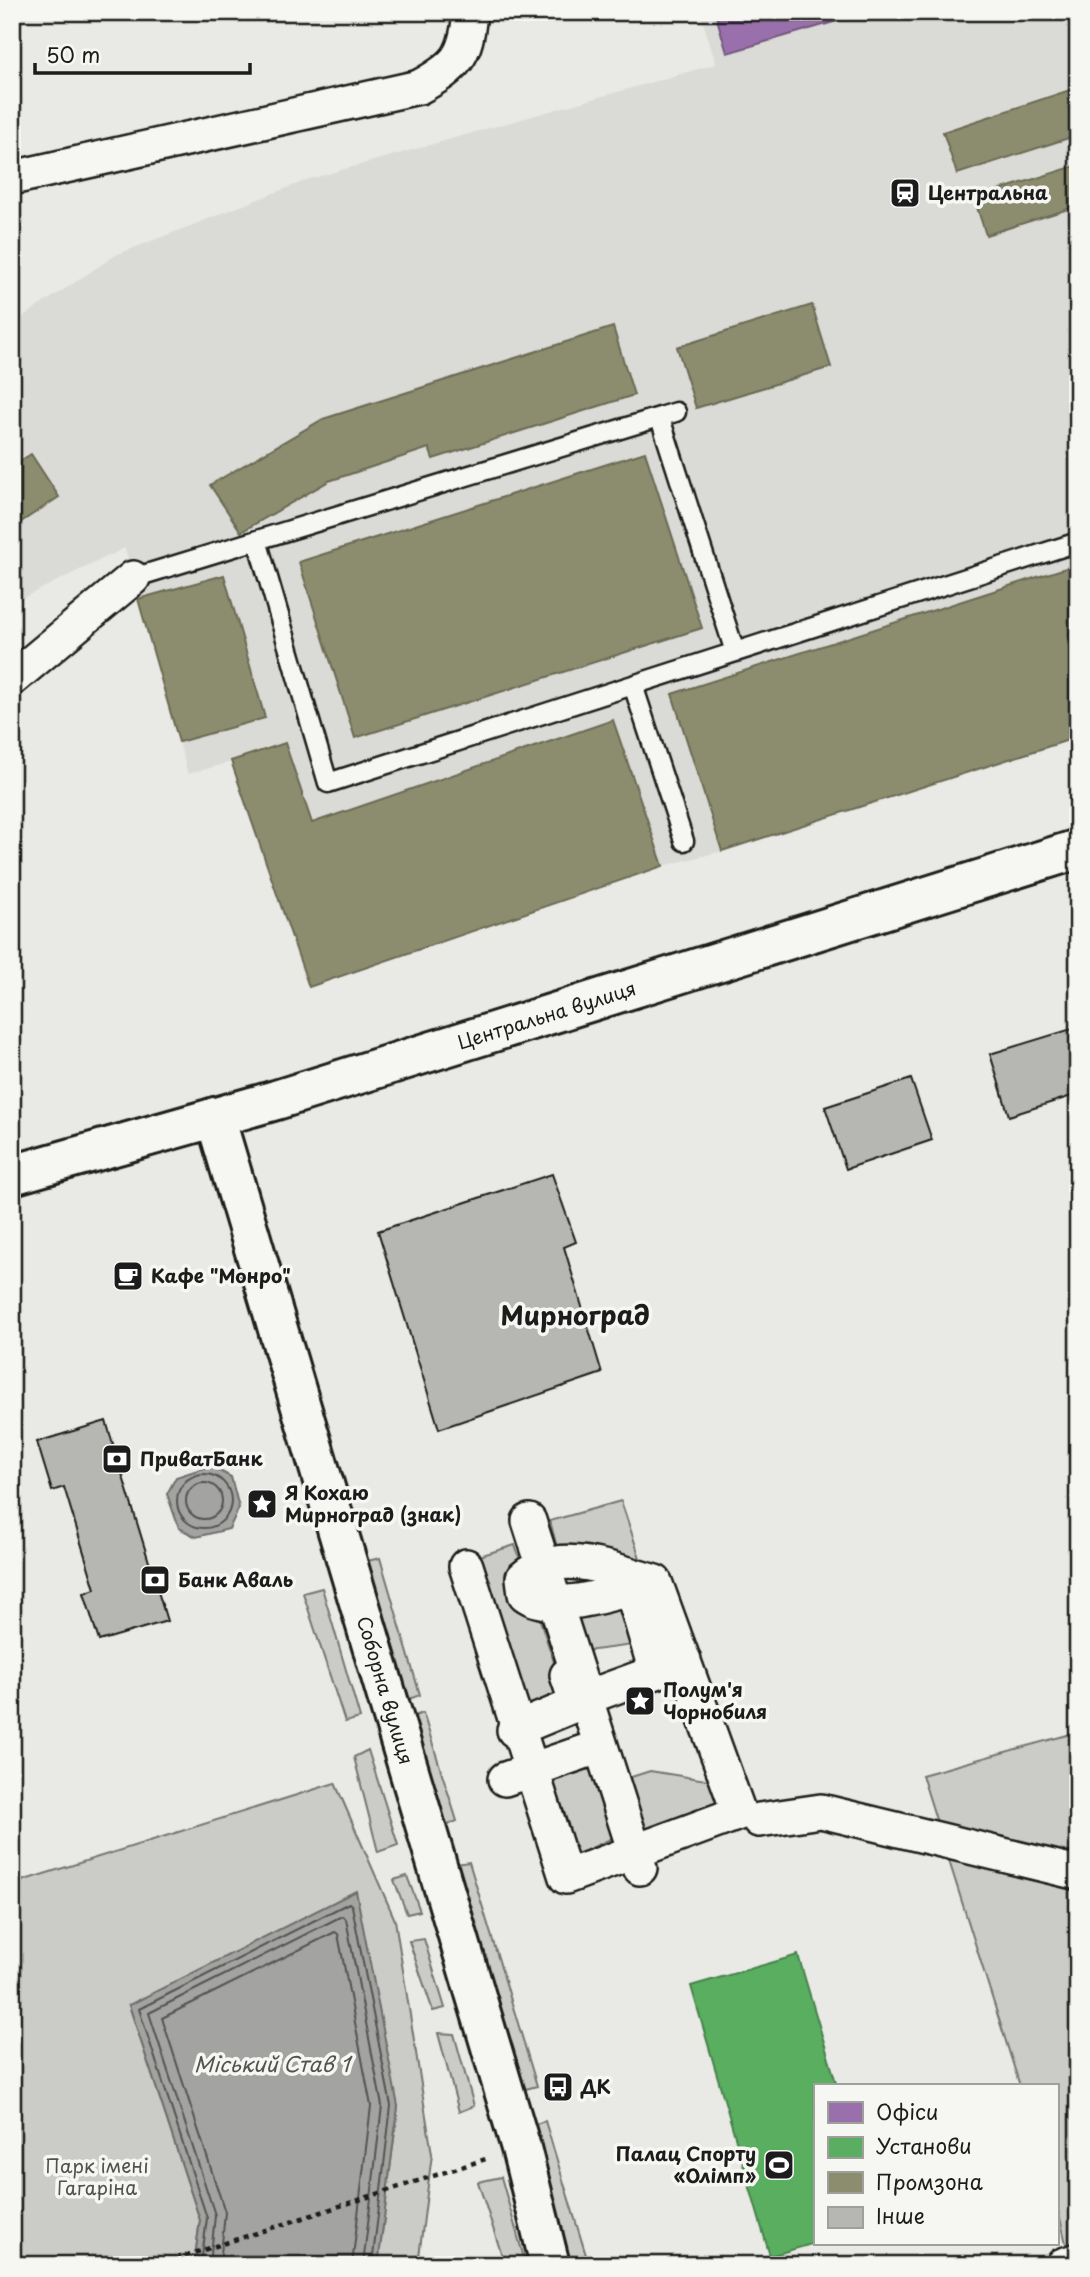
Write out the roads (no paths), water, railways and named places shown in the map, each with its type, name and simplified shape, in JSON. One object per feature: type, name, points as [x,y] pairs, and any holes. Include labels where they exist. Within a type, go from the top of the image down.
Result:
[{"type":"street","points":[[12,178],[419,87],[452,69],[467,42],[470,12]]},
{"type":"street","points":[[12,679],[133,578]]},
{"type":"street","name":"Центральна вулиця","points":[[12,1175],[215,1117],[1078,849]]},
{"type":"street","name":"Соборна вулиця","points":[[215,1117],[521,2148],[550,2265]]},
{"type":"street","points":[[528,1521],[640,1868]]},
{"type":"street","points":[[467,1566],[566,1877],[739,1813],[670,1666],[643,1584],[576,1560],[534,1569],[523,1578],[525,1594],[536,1603],[555,1604]]},
{"type":"street","points":[[514,1730],[577,1704],[560,1657],[568,1645]]},
{"type":"street","points":[[585,1698],[670,1666]]},
{"type":"street","points":[[505,1779],[601,1746]]},
{"type":"street","points":[[759,1820],[821,1811],[1078,1873]]},
{"type":"street","points":[[1063,2265],[1078,2260]]},
{"type":"lane","points":[[133,578],[668,415],[735,652]]},
{"type":"lane","points":[[257,540],[328,783],[1078,542]]},
{"type":"lane","points":[[633,685],[684,841]]},
{"type":"water","points":[[210,1466],[231,1477],[239,1508],[229,1529],[196,1537],[179,1528],[167,1494],[176,1477]]},
{"type":"water","name":"Міський Став 1","points":[[356,1891],[398,2106],[378,2265],[194,2265],[200,2220],[129,2005]]},
{"type":"place","name":"Центральна","points":[[905,193]]},
{"type":"place","name":"Кафе \"Монро\"","points":[[128,1276]]},
{"type":"place","name":"ПриватБанк","points":[[117,1459]]},
{"type":"place","name":"Я Кохаю Мирноград (знак)","points":[[262,1504]]},
{"type":"place","name":"Банк Аваль","points":[[155,1580]]},
{"type":"place","name":"Полум'я Чорнобиля","points":[[640,1701]]},
{"type":"place","name":"ДК","points":[[558,2087]]},
{"type":"place","name":"Палац Спорту «Олімп»","points":[[779,2165]]},
{"type":"district","name":"Мирноград","points":[[575,1316]]},
{"type":"park label","name":"Парк імені Гагаріна","points":[[97,2177]]}]
